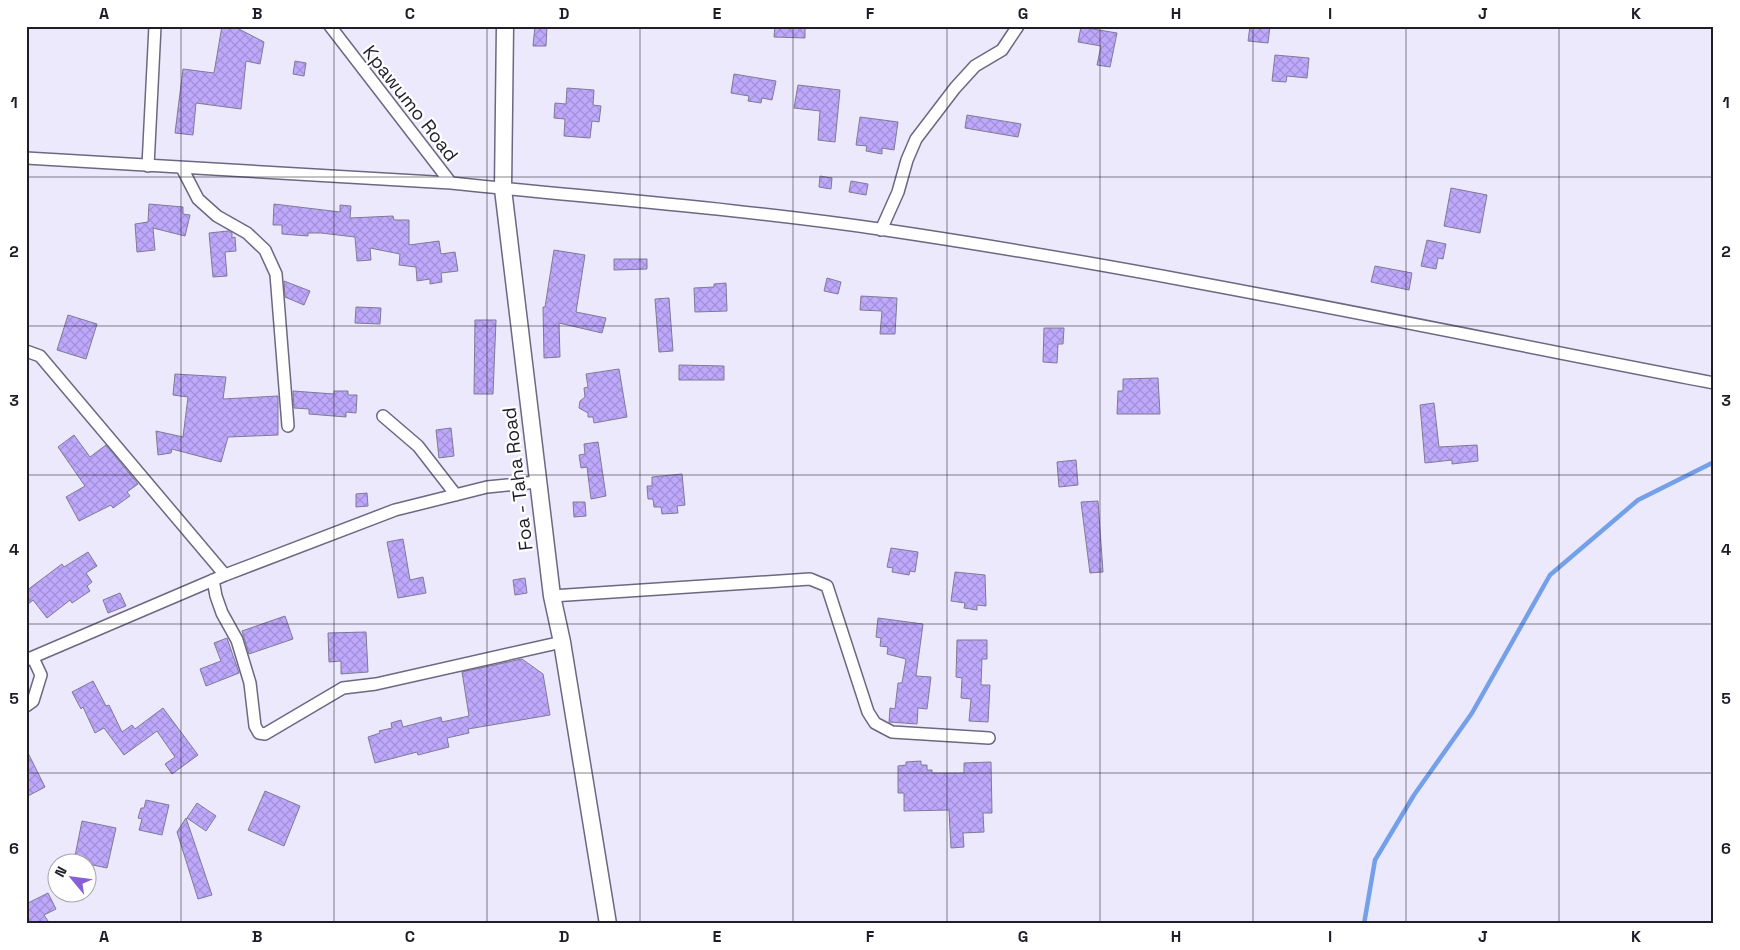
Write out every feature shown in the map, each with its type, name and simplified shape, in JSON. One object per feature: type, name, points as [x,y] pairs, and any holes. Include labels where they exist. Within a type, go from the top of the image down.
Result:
[{"type":"street","points":[[148,166],[155,26]]},
{"type":"street","name":"Kpawumo Road","points":[[330,26],[451,183],[881,230],[1005,248],[1714,384]]},
{"type":"street","name":"Foa - Taha Road","points":[[506,26],[503,189],[552,596],[562,642],[608,924]]},
{"type":"street","points":[[881,230],[898,192],[907,160],[916,139],[975,66],[1002,50],[1018,26]]},
{"type":"street","points":[[26,158],[451,183]]},
{"type":"street","points":[[182,168],[198,199],[217,216],[247,233],[265,250],[276,274],[288,426]]},
{"type":"street","points":[[26,351],[40,356],[225,575]]},
{"type":"street","points":[[383,416],[418,446],[456,494]]},
{"type":"street","points":[[26,706],[33,701],[41,676],[30,659],[225,575],[395,510],[487,486],[537,482]]},
{"type":"street","points":[[552,596],[810,579],[827,586],[868,712],[875,723],[892,732],[989,738]]},
{"type":"street","points":[[213,580],[216,596],[237,640],[248,675],[255,726],[259,733],[265,734],[343,688],[376,684],[562,642]]},
{"type":"building","points":[[222,26],[233,26],[264,42],[260,64],[246,61],[241,109],[196,103],[193,135],[175,133],[183,69],[214,73]]},
{"type":"building","points":[[535,26],[547,26],[546,46],[533,46]]},
{"type":"building","points":[[775,26],[805,26],[805,38],[774,37]]},
{"type":"building","points":[[1250,26],[1270,26],[1268,43],[1248,41]]},
{"type":"building","points":[[1081,27],[1117,33],[1110,67],[1097,65],[1101,46],[1078,42]]},
{"type":"building","points":[[1275,55],[1309,58],[1307,78],[1287,76],[1286,82],[1272,81]]},
{"type":"building","points":[[295,61],[306,63],[304,76],[293,74]]},
{"type":"building","points":[[734,74],[776,81],[772,100],[762,98],[761,103],[748,101],[749,96],[731,93]]},
{"type":"building","points":[[798,85],[840,90],[835,142],[818,140],[820,111],[794,108]]},
{"type":"building","points":[[567,88],[594,90],[593,105],[601,106],[599,122],[592,121],[590,138],[564,136],[565,119],[554,118],[555,103],[566,104]]},
{"type":"building","points":[[967,115],[1021,124],[1018,137],[965,128]]},
{"type":"building","points":[[860,117],[898,122],[894,150],[882,148],[882,154],[866,151],[867,146],[856,145]]},
{"type":"building","points":[[820,176],[832,178],[831,189],[819,187]]},
{"type":"building","points":[[851,181],[868,184],[866,195],[849,192]]},
{"type":"building","points":[[1451,188],[1487,195],[1480,233],[1444,226]]},
{"type":"building","points":[[149,204],[183,207],[183,214],[190,215],[185,236],[153,228],[155,250],[137,252],[135,224],[148,222]]},
{"type":"building","points":[[274,204],[340,212],[340,205],[351,206],[350,218],[393,216],[394,220],[409,220],[409,245],[439,241],[441,254],[455,252],[458,271],[441,273],[442,282],[430,284],[430,279],[417,281],[416,267],[399,265],[400,254],[370,248],[371,260],[357,261],[355,237],[321,233],[308,233],[308,236],[282,234],[282,225],[273,225]]},
{"type":"building","points":[[228,231],[232,233],[232,238],[235,237],[236,251],[225,252],[227,276],[213,277],[209,233]]},
{"type":"building","points":[[1427,240],[1446,244],[1443,259],[1438,258],[1436,269],[1421,266]]},
{"type":"building","points":[[554,250],[585,255],[576,312],[606,318],[602,333],[559,323],[560,357],[544,358],[543,307],[545,307]]},
{"type":"building","points":[[614,259],[647,259],[647,269],[614,270]]},
{"type":"building","points":[[1375,266],[1412,273],[1409,290],[1371,282]]},
{"type":"building","points":[[827,278],[841,282],[838,294],[824,291]]},
{"type":"building","points":[[284,281],[310,291],[304,305],[285,297]]},
{"type":"building","points":[[726,283],[727,311],[695,312],[694,288],[714,287],[714,284]]},
{"type":"building","points":[[861,296],[897,298],[895,334],[880,334],[882,311],[860,310]]},
{"type":"building","points":[[669,298],[673,351],[659,352],[655,299]]},
{"type":"building","points":[[356,307],[381,308],[380,324],[355,323]]},
{"type":"building","points":[[68,315],[97,324],[86,359],[57,350]]},
{"type":"building","points":[[475,320],[496,320],[493,394],[474,394]]},
{"type":"building","points":[[1044,328],[1064,328],[1063,344],[1058,344],[1057,363],[1043,362]]},
{"type":"building","points":[[679,365],[724,366],[724,380],[679,380]]},
{"type":"building","points":[[619,369],[627,417],[594,423],[593,417],[588,417],[588,413],[579,408],[580,401],[585,397],[584,388],[588,387],[586,374]]},
{"type":"building","points":[[175,374],[226,377],[223,399],[278,396],[278,435],[228,437],[221,462],[172,449],[171,453],[158,455],[156,431],[183,437],[188,397],[173,395]]},
{"type":"building","points":[[1158,378],[1160,414],[1117,414],[1118,391],[1123,391],[1123,379]]},
{"type":"building","points":[[293,391],[334,394],[334,391],[348,391],[348,395],[357,395],[356,413],[346,412],[346,417],[309,414],[309,409],[294,408]]},
{"type":"building","points":[[1434,403],[1439,447],[1477,445],[1478,461],[1452,464],[1452,460],[1425,463],[1420,405]]},
{"type":"building","points":[[451,428],[454,456],[439,458],[436,430]]},
{"type":"building","points":[[74,435],[90,457],[106,445],[138,484],[127,492],[130,496],[113,508],[111,505],[79,521],[66,497],[85,486],[58,447]]},
{"type":"building","points":[[598,442],[606,496],[591,499],[587,467],[581,468],[579,455],[585,454],[584,444]]},
{"type":"building","points":[[1076,460],[1078,485],[1059,487],[1057,462]]},
{"type":"building","points":[[682,474],[685,505],[677,506],[678,513],[662,514],[661,507],[654,507],[653,499],[648,499],[647,486],[652,486],[652,477]]},
{"type":"building","points":[[367,493],[368,506],[356,507],[356,494]]},
{"type":"building","points":[[1098,501],[1103,572],[1090,573],[1081,502]]},
{"type":"building","points":[[573,502],[585,502],[586,516],[574,517]]},
{"type":"building","points":[[403,539],[410,580],[423,577],[426,593],[398,598],[387,542]]},
{"type":"building","points":[[891,548],[918,552],[915,572],[910,571],[909,575],[892,572],[893,568],[887,567]]},
{"type":"building","points":[[88,552],[97,566],[86,573],[92,582],[87,586],[90,591],[72,603],[70,600],[47,618],[33,600],[26,606],[26,591],[62,564],[64,567]]},
{"type":"building","points":[[955,572],[985,575],[986,606],[977,605],[977,610],[964,608],[965,603],[951,601]]},
{"type":"building","points":[[525,578],[527,593],[515,595],[513,580]]},
{"type":"building","points":[[120,593],[126,606],[108,613],[103,600]]},
{"type":"building","points":[[285,616],[293,639],[249,654],[242,631]]},
{"type":"building","points":[[878,618],[923,624],[916,676],[931,677],[927,709],[918,708],[917,724],[889,722],[890,708],[895,709],[898,683],[902,683],[906,659],[887,654],[888,647],[880,646],[881,638],[876,637]]},
{"type":"building","points":[[366,632],[368,672],[341,674],[341,661],[329,662],[328,633]]},
{"type":"building","points":[[227,638],[239,673],[206,686],[200,669],[221,661],[214,643]]},
{"type":"building","points":[[957,640],[987,640],[987,659],[982,659],[981,685],[990,685],[988,722],[969,721],[971,699],[961,698],[962,678],[956,677]]},
{"type":"building","points":[[522,659],[543,674],[550,715],[468,729],[469,733],[447,738],[449,747],[418,755],[417,752],[375,763],[368,737],[380,733],[379,731],[392,728],[391,723],[401,720],[403,727],[441,717],[442,722],[469,716],[462,672]]},
{"type":"building","points":[[93,681],[106,706],[109,705],[122,732],[132,725],[135,729],[163,708],[198,755],[172,774],[165,764],[175,757],[157,731],[124,755],[104,728],[95,733],[83,707],[81,709],[72,692]]},
{"type":"building","points":[[26,749],[45,787],[26,797]]},
{"type":"building","points":[[921,761],[921,765],[927,765],[927,770],[932,770],[932,773],[964,773],[964,763],[991,762],[992,813],[983,813],[984,832],[963,833],[964,847],[951,848],[949,810],[904,811],[904,793],[898,793],[898,766],[906,765],[906,762]]},
{"type":"building","points":[[265,791],[300,806],[284,846],[248,830]]},
{"type":"building","points":[[146,800],[169,805],[162,835],[139,830],[142,819],[138,818]]},
{"type":"building","points":[[197,803],[216,816],[206,831],[187,818]]},
{"type":"building","points":[[186,818],[212,895],[198,899],[177,832]]},
{"type":"building","points":[[82,821],[116,828],[107,868],[98,866],[98,852],[76,852]]},
{"type":"building","points":[[48,893],[48,902],[52,902],[56,909],[44,915],[50,924],[26,924],[26,904]]},
{"type":"waterway","points":[[1364,924],[1375,860],[1414,795],[1472,713],[1550,575],[1638,500],[1714,462]]}]
